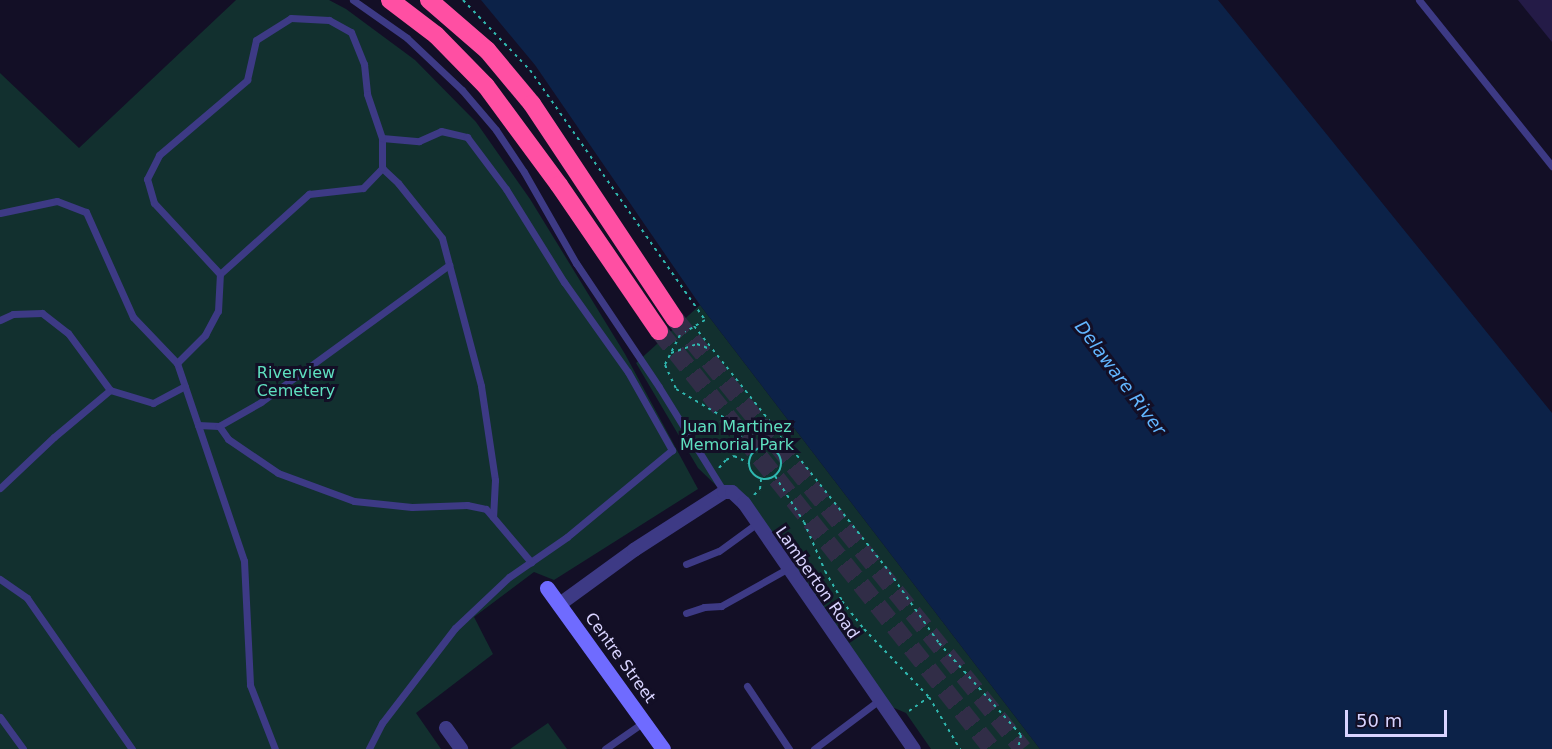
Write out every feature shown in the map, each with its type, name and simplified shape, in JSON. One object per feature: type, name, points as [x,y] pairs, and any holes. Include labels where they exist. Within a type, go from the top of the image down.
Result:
[{"type":"highway","points":[[390,0],[436,35],[486,86],[559,184],[658,331]]},
{"type":"highway","points":[[429,0],[487,50],[532,104],[675,319]]},
{"type":"street","name":"Lamberton Road","points":[[722,489],[732,492],[744,503],[787,569],[914,749]]},
{"type":"street","points":[[560,604],[722,489]]},
{"type":"street","name":"Centre Street","points":[[547,588],[663,749]]},
{"type":"street","points":[[446,728],[461,749]]},
{"type":"lane","points":[[353,0],[414,45],[462,90],[496,130],[524,172],[587,281],[722,489]]},
{"type":"lane","points":[[1419,0],[1552,166]]},
{"type":"lane","points":[[177,363],[205,335],[218,311],[220,274],[309,194],[363,188],[382,168],[382,138],[367,94],[364,64],[351,32],[329,20],[291,18],[256,40],[247,80],[159,155],[147,179],[154,202],[220,274]]},
{"type":"lane","points":[[369,749],[382,723],[455,628],[509,577],[567,537],[672,450],[628,372],[564,282],[506,189],[467,137],[441,131],[419,141],[382,138]]},
{"type":"lane","points":[[382,168],[398,183],[442,238],[481,386],[495,480],[493,516]]},
{"type":"lane","points":[[0,213],[57,201],[86,212],[133,317],[177,363],[244,561],[250,686],[275,749]]},
{"type":"lane","points":[[198,425],[219,426],[261,402],[449,266]]},
{"type":"lane","points":[[0,320],[13,314],[42,313],[69,333],[110,390],[153,403],[185,386]]},
{"type":"lane","points":[[0,488],[54,437],[110,390]]},
{"type":"lane","points":[[219,426],[228,439],[278,473],[354,501],[412,507],[467,505],[486,509],[531,562]]},
{"type":"lane","points":[[686,564],[719,551],[756,524]]},
{"type":"lane","points":[[686,613],[704,607],[721,606],[787,569]]},
{"type":"lane","points":[[0,579],[27,598],[132,749]]},
{"type":"lane","points":[[747,686],[789,749]]},
{"type":"lane","points":[[814,749],[878,700]]},
{"type":"lane","points":[[0,717],[23,749]]},
{"type":"lane","points":[[605,749],[644,722]]},
{"type":"path","points":[[463,0],[530,70],[564,121],[619,194],[705,320],[680,335],[665,364],[676,389],[725,418],[754,452]]},
{"type":"path","points":[[694,326],[885,566],[939,643],[1021,735],[1018,749]]},
{"type":"path","points":[[671,353],[697,344],[712,350]]},
{"type":"path","points":[[773,450],[781,435]]},
{"type":"path","points":[[764,447],[773,450],[781,462],[775,476],[761,479],[752,473],[749,463],[754,452],[764,447]]},
{"type":"path","points":[[722,489],[717,473],[726,460],[734,456],[749,463]]},
{"type":"path","points":[[775,476],[804,522],[825,571],[842,601],[870,636],[929,697],[960,749]]},
{"type":"path","points":[[751,498],[760,489],[761,479]]},
{"type":"path","points":[[909,711],[929,697]]},
{"type":"green space","name":"Riverview Cemetery","points":[[236,0],[329,0],[346,9],[415,60],[476,122],[530,199],[625,354],[698,489],[554,580],[534,572],[474,617],[493,654],[416,713],[441,749],[0,749],[0,73],[79,148]]},
{"type":"green space","name":"Juan Martinez Memorial Park","points":[[700,305],[1040,749],[931,749],[906,713],[878,701],[756,524],[698,468],[636,363]]},
{"type":"green space","points":[[548,723],[567,749],[510,749]]},
{"type":"water","name":"Delaware River","points":[[481,0],[1218,0],[1552,413],[1552,749],[1040,749],[700,305],[535,65]]},
{"type":"building","points":[[1518,0],[1552,0],[1552,42]]},
{"type":"tunnel","points":[[675,319],[1023,749]]},
{"type":"tunnel","points":[[659,331],[992,749]]}]
